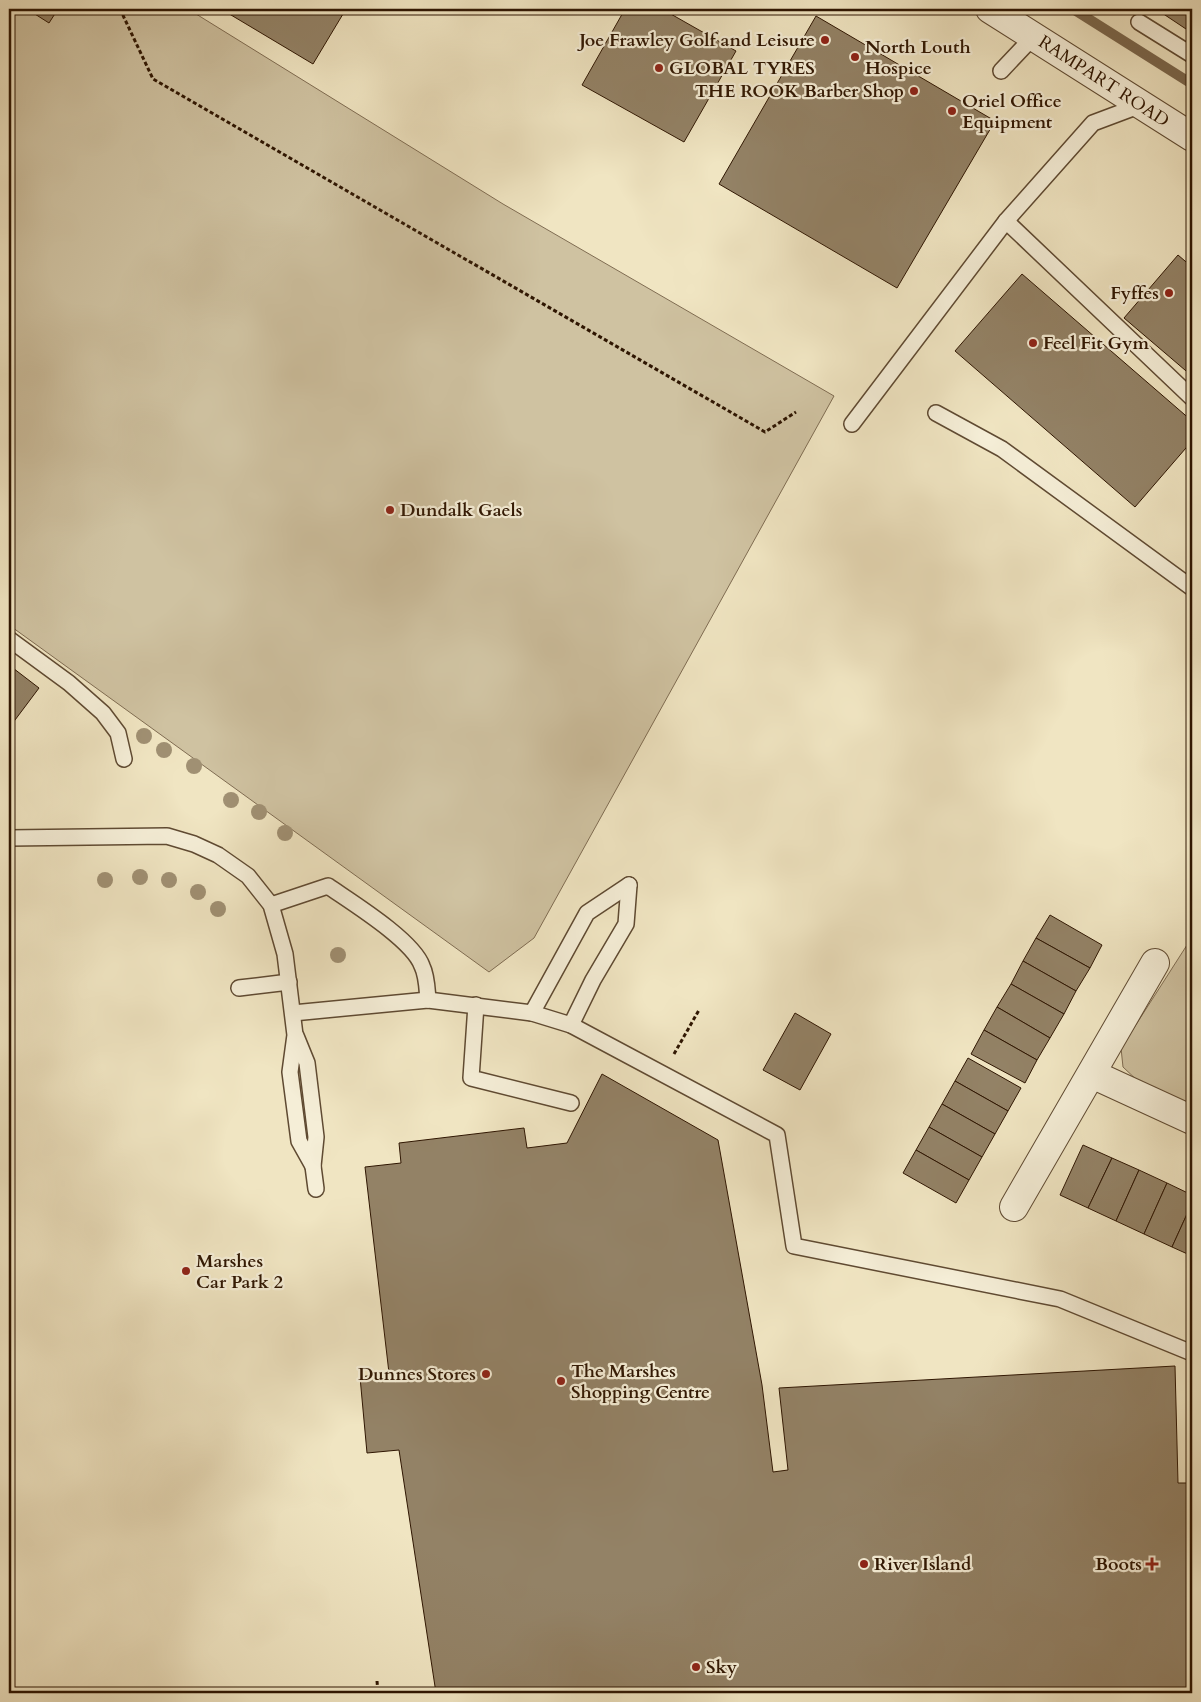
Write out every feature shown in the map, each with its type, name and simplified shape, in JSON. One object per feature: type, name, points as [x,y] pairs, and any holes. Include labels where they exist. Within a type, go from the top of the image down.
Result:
[{"type":"street","name":"RAMPART ROAD","points":[[990,9],[1192,138]]},
{"type":"street","points":[[1014,1207],[1092,1074],[1154,962]]},
{"type":"street","points":[[1092,1074],[1192,1120]]},
{"type":"lane","points":[[1139,22],[1192,55]]},
{"type":"lane","points":[[1000,71],[1034,36]]},
{"type":"lane","points":[[852,424],[1006,221],[1093,122],[1141,105]]},
{"type":"lane","points":[[1006,221],[1192,398]]},
{"type":"lane","points":[[936,413],[1002,450],[1192,588]]},
{"type":"lane","points":[[9,639],[69,683],[103,713],[118,733],[124,759]]},
{"type":"lane","points":[[9,838],[167,836],[194,844],[218,855],[248,876],[272,905],[283,946],[295,1035],[290,1072],[300,1141],[314,1166],[316,1189]]},
{"type":"lane","points":[[532,1013],[586,912],[629,885],[626,924],[571,1025]]},
{"type":"lane","points":[[272,905],[328,886],[404,942],[422,964],[428,1000]]},
{"type":"lane","points":[[239,988],[289,982]]},
{"type":"lane","points":[[293,1012],[428,1000],[532,1013],[571,1025],[777,1135],[794,1246],[1060,1300],[1192,1353]]},
{"type":"lane","points":[[476,1005],[471,1078],[571,1103]]},
{"type":"path","points":[[120,9],[152,79],[765,432],[796,412]]},
{"type":"path","points":[[663,1074],[698,1010]]},
{"type":"path","points":[[377,1682],[378,1693]]},
{"type":"shaded area","name":"Dundalk Gaels","points":[[9,9],[188,9],[503,204],[834,396],[534,938],[489,972],[9,625]]},
{"type":"shaded area","points":[[1187,945],[1192,947],[1192,1107],[1140,1083],[1123,1067],[1121,1048]]},
{"type":"building","points":[[27,9],[58,9],[49,23]]},
{"type":"building","points":[[221,9],[346,9],[313,64]]},
{"type":"building","name":"GLOBAL TYRES","points":[[625,9],[662,9],[736,51],[684,142],[582,85]]},
{"type":"building","points":[[1156,9],[1192,9],[1192,33]]},
{"type":"building","points":[[816,16],[995,121],[897,288],[719,184]]},
{"type":"building","name":"Fyffes","points":[[1178,255],[1192,267],[1192,376],[1124,318]]},
{"type":"building","points":[[1022,274],[1192,421],[1192,441],[1135,507],[955,351]]},
{"type":"building","points":[[9,665],[39,688],[9,728]]},
{"type":"building","points":[[1050,915],[1102,945],[1090,968],[1036,938]]},
{"type":"building","points":[[1036,938],[1090,968],[1076,991],[1023,961]]},
{"type":"building","points":[[1023,961],[1076,991],[1064,1014],[1011,984]]},
{"type":"building","points":[[1011,984],[1064,1014],[1050,1038],[997,1007]]},
{"type":"building","points":[[997,1007],[1050,1038],[1037,1060],[984,1030]]},
{"type":"building","points":[[795,1013],[831,1034],[800,1090],[763,1070]]},
{"type":"building","points":[[984,1030],[1037,1060],[1025,1083],[971,1054]]},
{"type":"building","points":[[968,1058],[1021,1088],[1008,1111],[955,1081]]},
{"type":"building","name":"The Marshes Shopping Centre","points":[[602,1074],[718,1140],[762,1385],[773,1472],[788,1470],[779,1388],[1175,1366],[1178,1483],[1192,1483],[1192,1693],[436,1693],[399,1450],[367,1453],[360,1377],[389,1373],[365,1167],[401,1163],[399,1143],[524,1128],[527,1148],[567,1143]]},
{"type":"building","points":[[955,1081],[1008,1111],[995,1134],[942,1104]]},
{"type":"building","points":[[942,1104],[995,1134],[982,1157],[929,1127]]},
{"type":"building","points":[[929,1127],[982,1157],[969,1180],[916,1150]]},
{"type":"building","points":[[1083,1145],[1112,1158],[1088,1208],[1060,1195]]},
{"type":"building","points":[[916,1150],[969,1180],[956,1203],[903,1173]]},
{"type":"building","points":[[1112,1158],[1139,1170],[1116,1221],[1088,1208]]},
{"type":"building","points":[[1139,1170],[1167,1183],[1144,1234],[1116,1221]]},
{"type":"building","points":[[1167,1183],[1192,1195],[1192,1203],[1172,1247],[1144,1234]]},
{"type":"building","points":[[1192,1203],[1192,1256],[1172,1247]]},
{"type":"waterway","points":[[1073,9],[1192,84]]},
{"type":"place","name":"Joe Frawley Golf and Leisure","points":[[825,40]]},
{"type":"place","name":"North Louth Hospice","points":[[855,57]]},
{"type":"place","name":"GLOBAL TYRES","points":[[659,68]]},
{"type":"place","name":"THE ROOK Barber Shop","points":[[914,91]]},
{"type":"place","name":"Oriel Office Equipment","points":[[952,111]]},
{"type":"place","name":"Fyffes","points":[[1169,293]]},
{"type":"place","name":"Feel Fit Gym","points":[[1033,343]]},
{"type":"place","name":"Dundalk Gaels","points":[[390,510]]},
{"type":"place","name":"Marshes Car Park 2","points":[[186,1271]]},
{"type":"place","name":"Dunnes Stores","points":[[486,1374]]},
{"type":"place","name":"The Marshes Shopping Centre","points":[[561,1381]]},
{"type":"place","name":"River Island","points":[[864,1564]]},
{"type":"place","name":"Boots","points":[[1152,1564]]},
{"type":"place","name":"Sky","points":[[696,1667]]}]
